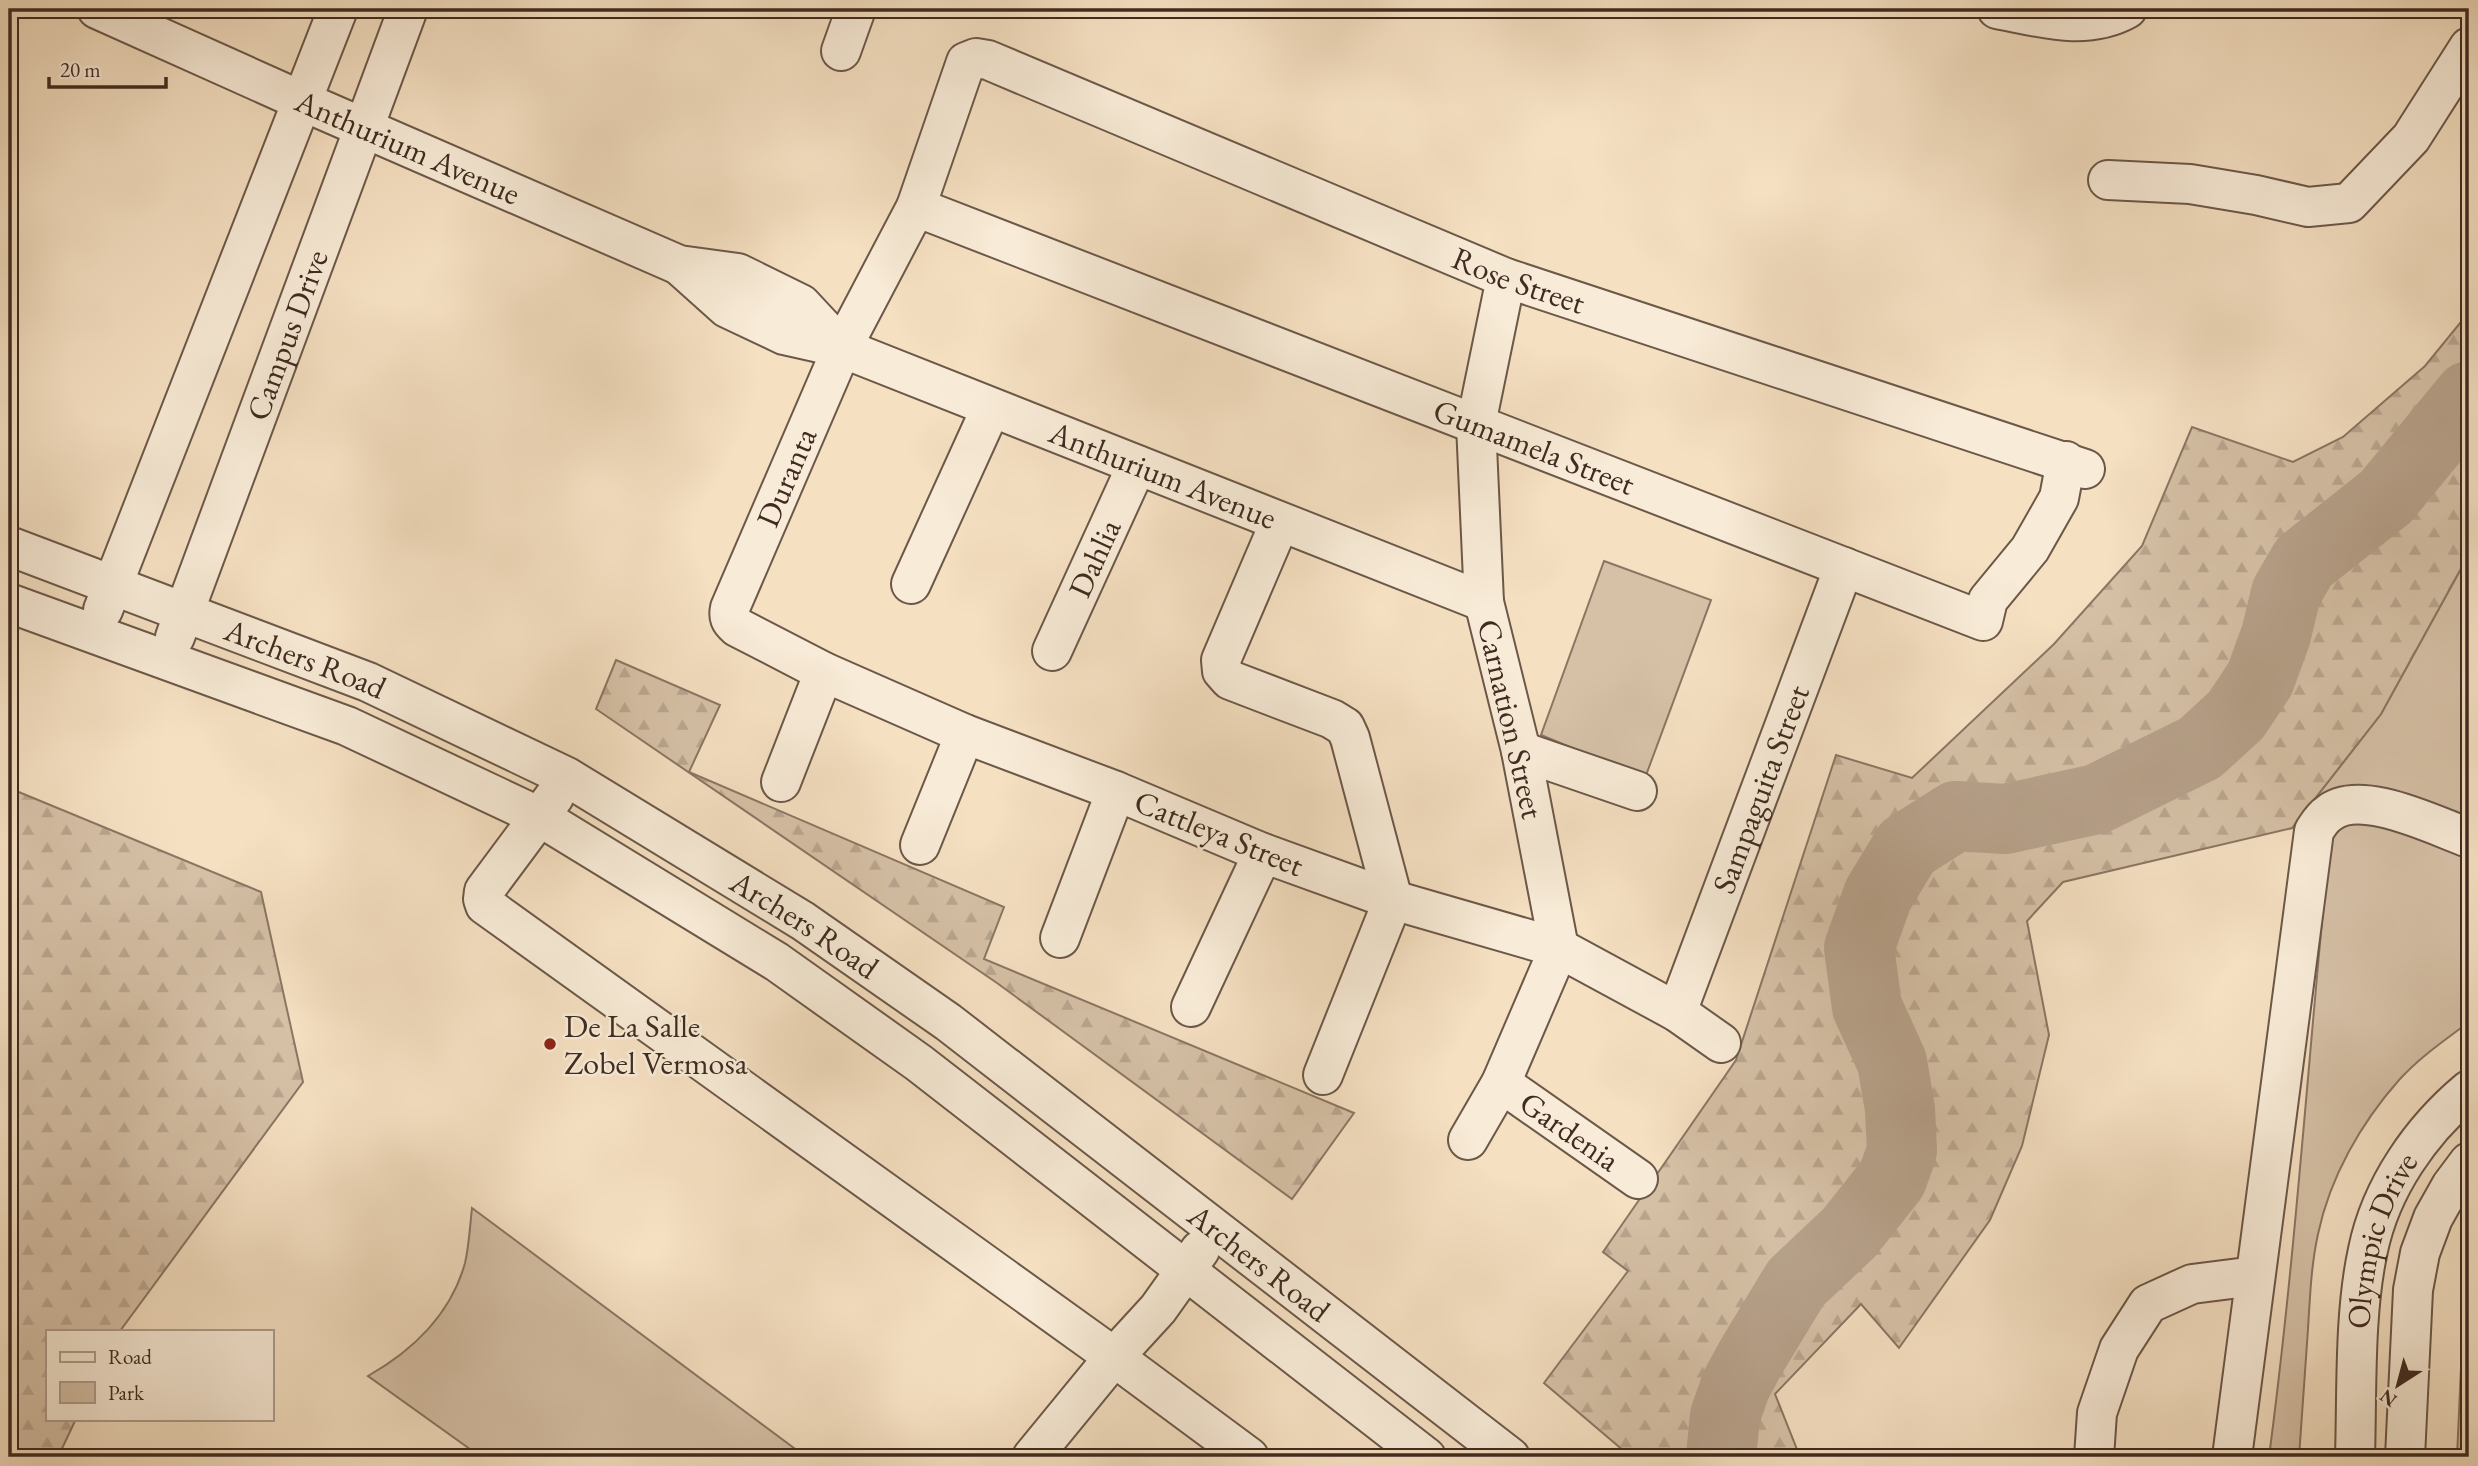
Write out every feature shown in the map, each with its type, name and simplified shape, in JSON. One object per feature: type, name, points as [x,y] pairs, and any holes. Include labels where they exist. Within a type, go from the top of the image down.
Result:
[{"type":"street","name":"Anthurium Avenue","points":[[97,9],[302,102],[679,265],[727,308],[784,335],[842,348],[1484,602]]},
{"type":"street","points":[[93,635],[338,9]]},
{"type":"street","name":"Campus Drive","points":[[166,662],[408,9]]},
{"type":"street","points":[[841,51],[856,9]]},
{"type":"street","points":[[1997,9],[2080,22],[2100,20],[2127,9]]},
{"type":"street","points":[[2108,180],[2190,184],[2308,207],[2349,203],[2411,138],[2469,47]]},
{"type":"street","name":"Rose Street","points":[[966,62],[976,58],[988,60],[1506,278],[2076,465]]},
{"type":"street","name":"Duranta","points":[[730,608],[842,348],[916,208],[966,62]]},
{"type":"street","name":"Gumamela Street","points":[[916,208],[1983,621],[1988,600],[2030,549],[2076,465]]},
{"type":"street","name":"Carnation Street","points":[[1506,278],[1476,424],[1484,602],[1521,751],[1559,948]]},
{"type":"street","points":[[911,584],[991,408]]},
{"type":"street","name":"Dahlia","points":[[1052,651],[1137,465]]},
{"type":"street","points":[[1280,522],[1221,660],[1222,671],[1230,680],[1332,719],[1345,727],[1393,900],[1323,1075]]},
{"type":"street","name":"Archers Road","points":[[9,546],[368,682],[567,778],[803,921],[937,1014],[1510,1457]]},
{"type":"street","name":"Sampaguita Street","points":[[1677,1012],[1844,567]]},
{"type":"street","name":"Archers Road","points":[[9,603],[347,726],[540,817],[777,962],[919,1063],[1426,1457]]},
{"type":"street","name":"Cattleya Street","points":[[730,608],[729,615],[737,627],[824,672],[965,734],[1116,791],[1263,853],[1393,900],[1559,948],[1677,1012],[1721,1043]]},
{"type":"street","points":[[781,782],[824,672]]},
{"type":"street","points":[[920,845],[965,734]]},
{"type":"street","points":[[1521,751],[1637,791]]},
{"type":"street","points":[[567,778],[484,891],[485,905],[1114,1357],[1242,1455]]},
{"type":"street","points":[[1060,938],[1116,791]]},
{"type":"street","points":[[2232,1457],[2314,831],[2329,812],[2354,803],[2379,805],[2469,838]]},
{"type":"street","points":[[1191,1007],[1263,853]]},
{"type":"street","points":[[1468,1140],[1501,1083],[1559,948]]},
{"type":"street","name":"Gardenia","points":[[1501,1083],[1638,1179]]},
{"type":"street","name":"Olympic Drive","points":[[2355,1457],[2362,1286],[2379,1212],[2416,1146],[2440,1117],[2469,1090]]},
{"type":"street","name":"Olympic Drive","points":[[2405,1457],[2413,1290],[2420,1253],[2433,1218],[2451,1186],[2469,1162]]},
{"type":"street","points":[[1032,1457],[1114,1357],[1158,1309],[1185,1268],[1216,1229]]},
{"type":"street","points":[[2094,1457],[2097,1413],[2119,1349],[2148,1304],[2192,1284],[2255,1276]]},
{"type":"green space","points":[[2469,312],[2469,554],[2381,714],[2292,828],[2063,882],[2027,921],[2049,1035],[2022,1146],[1990,1220],[1899,1348],[1861,1304],[1775,1394],[1800,1457],[1631,1457],[1544,1383],[1628,1271],[1603,1252],[1736,1060],[1836,755],[1912,778],[2054,644],[2142,546],[2192,427],[2293,462],[2343,437],[2425,366]]},
{"type":"green space","points":[[2469,554],[2469,1022],[2424,1056],[2399,1080],[2372,1114],[2339,1172],[2323,1213],[2314,1258],[2299,1457],[2269,1457],[2295,1218],[2332,818],[2292,828],[2381,714]]},
{"type":"green space","points":[[1604,561],[1711,600],[1645,778],[1541,735]]},
{"type":"green space","points":[[616,660],[720,705],[689,772],[1004,907],[984,959],[1354,1113],[1292,1199],[997,983],[596,709]]},
{"type":"green space","points":[[9,788],[261,892],[303,1082],[121,1330],[46,1330],[46,1420],[76,1420],[58,1457],[9,1457]]},
{"type":"green space","points":[[472,1208],[806,1457],[481,1457],[368,1376],[414,1343],[440,1315],[450,1299],[465,1263]]},
{"type":"green space","points":[[2469,1270],[2469,1457],[2457,1457],[2464,1300]]},
{"type":"waterway","points":[[1721,1457],[1725,1416],[1736,1385],[1750,1359],[1796,1283],[1849,1233],[1892,1179],[1902,1151],[1900,1109],[1892,1062],[1867,1007],[1859,948],[1878,895],[1907,847],[1956,816],[2005,819],[2097,799],[2200,748],[2236,715],[2260,679],[2276,635],[2286,593],[2304,562],[2386,497],[2469,396]]},
{"type":"place","name":"De La Salle Zobel Vermosa","points":[[550,1044]]}]
